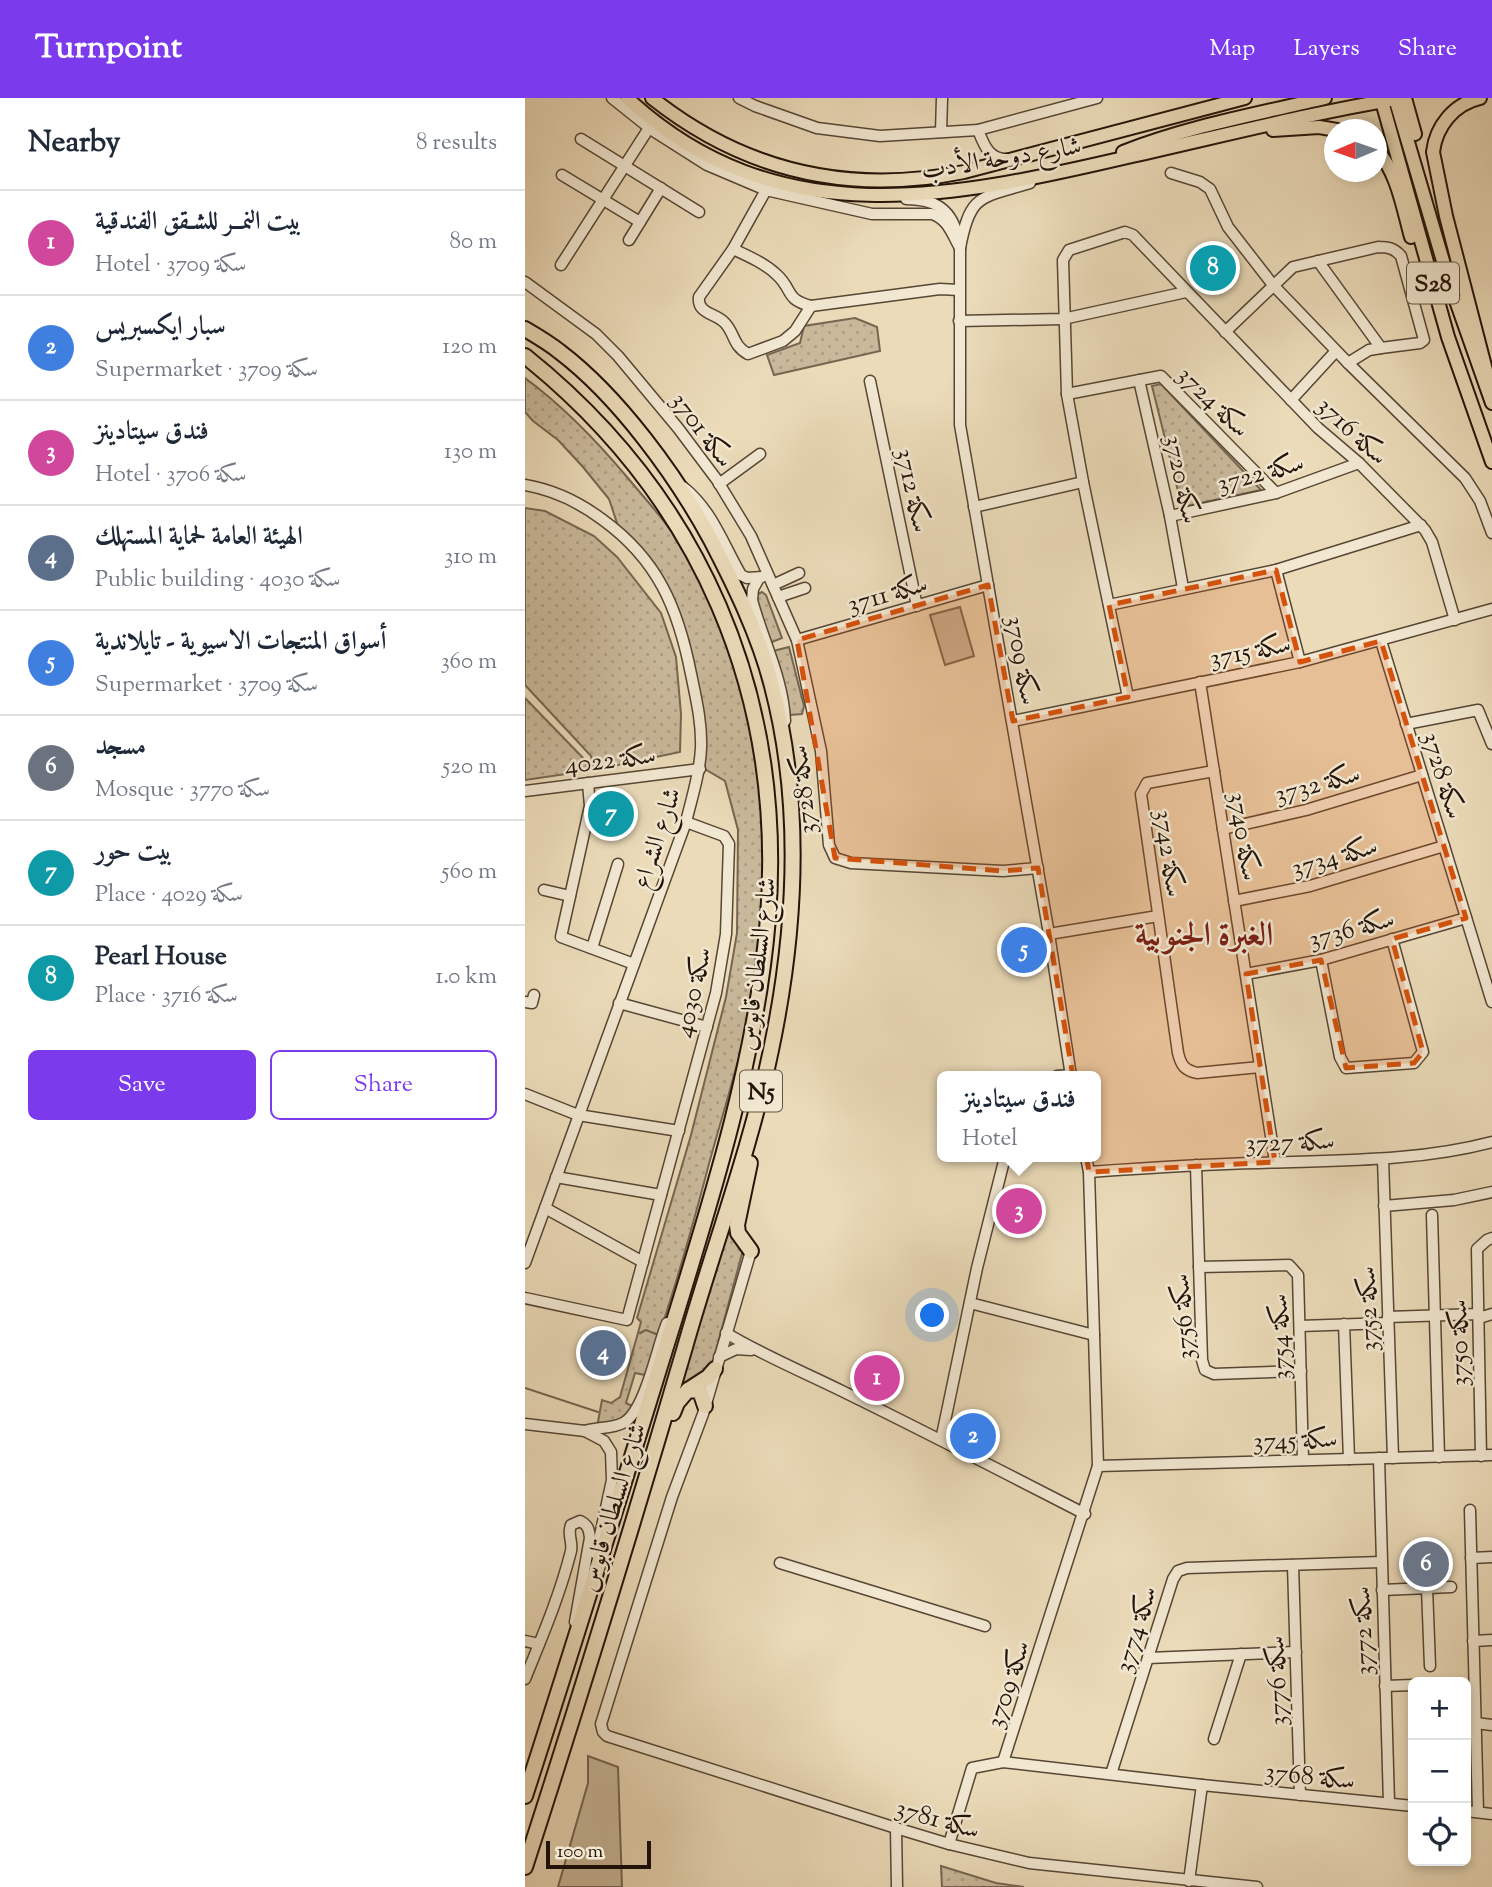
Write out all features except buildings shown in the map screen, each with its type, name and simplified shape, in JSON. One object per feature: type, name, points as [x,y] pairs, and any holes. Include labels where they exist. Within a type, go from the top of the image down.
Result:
[{"type":"highway","points":[[525,321],[560,352]]},
{"type":"highway","name":"شارع السلطان قابوس","points":[[525,329],[560,352],[626,417],[676,482],[703,525],[731,579],[757,639],[772,685],[786,753],[793,845],[792,911],[771,1053],[645,1486],[525,1867]]},
{"type":"highway","name":"شارع السلطان قابوس","points":[[525,1796],[691,1268],[743,1072],[759,988],[768,920],[770,877],[768,810],[761,743],[741,662],[723,611],[693,549],[653,490],[609,434],[574,397],[529,360]]},
{"type":"highway","points":[[751,1251],[739,1233],[738,1218],[758,1130],[771,1053]]},
{"type":"highway","points":[[645,1486],[677,1403],[688,1390],[708,1377],[717,1363]]},
{"type":"highway","points":[[688,1390],[700,1391],[705,1406]]},
{"type":"main road","name":"شارع دوحة الأدب","points":[[627,98],[660,127],[720,162],[767,180],[860,196],[965,191],[1061,174],[1238,131],[1393,99]]},
{"type":"main road","name":"شارع دوحة الأدب","points":[[652,98],[720,143],[753,157],[827,178],[888,181],[918,180],[964,172],[1245,98]]},
{"type":"main road","points":[[1084,167],[1152,141],[1203,126],[1325,98]]},
{"type":"main road","points":[[1480,98],[1469,100],[1452,112],[1441,126],[1433,152],[1446,216],[1492,393]]},
{"type":"main road","points":[[1393,99],[1448,278],[1492,402]]},
{"type":"main road","name":"S28","points":[[1393,99],[1389,128],[1448,337],[1492,462]]},
{"type":"main road","points":[[1238,131],[1324,128]]},
{"type":"main road","points":[[1387,162],[1428,293],[1448,337]]},
{"type":"street","points":[[612,98],[649,128],[707,166],[766,190],[872,214],[932,214],[948,225],[960,248]]},
{"type":"street","points":[[739,98],[817,128],[880,136],[978,130],[1097,98]]},
{"type":"street","points":[[941,132],[942,98]]},
{"type":"street","points":[[561,265],[649,128]]},
{"type":"street","points":[[978,130],[985,148],[1003,160],[1037,154]]},
{"type":"street","points":[[582,139],[699,212]]},
{"type":"street","points":[[964,172],[981,158],[985,148]]},
{"type":"street","points":[[1171,173],[1200,182],[1210,189],[1232,232],[1273,285],[1465,478],[1480,501],[1492,533]]},
{"type":"street","points":[[562,174],[640,222]]},
{"type":"street","name":"سكة 3709","points":[[1061,174],[986,197],[973,206],[965,221],[960,248],[960,425],[1013,721],[1070,1071]]},
{"type":"street","points":[[629,240],[661,188]]},
{"type":"street","points":[[766,190],[733,249],[699,297],[698,303],[701,308],[725,323],[740,350],[748,354],[783,341],[795,331],[811,306]]},
{"type":"street","points":[[828,204],[860,196]]},
{"type":"street","name":"سكة 3709","points":[[877,196],[917,199],[938,205],[954,222],[960,248]]},
{"type":"street","name":"سكة 3716","points":[[1128,697],[1067,394],[1063,319],[1064,255],[1069,250],[1125,232],[1133,235],[1318,428],[1359,463],[1421,525],[1432,542],[1455,620]]},
{"type":"street","points":[[1225,332],[1293,267],[1378,247],[1395,250],[1401,256],[1424,340],[1420,343],[1369,350],[1348,363]]},
{"type":"street","points":[[733,249],[774,272],[784,282],[796,302],[811,306],[940,289],[959,290]]},
{"type":"street","points":[[1318,261],[1381,348]]},
{"type":"street","name":"سكة 3701","points":[[525,282],[596,334],[613,350],[678,428],[719,484],[751,536],[764,576],[773,584],[797,640]]},
{"type":"street","points":[[960,321],[1063,319],[1187,292]]},
{"type":"street","points":[[1291,400],[1336,351]]},
{"type":"street","name":"سكة 3724","points":[[1067,394],[1161,376],[1276,493]]},
{"type":"street","name":"سكة 3720","points":[[1139,380],[1170,516],[1183,588]]},
{"type":"street","name":"سكة 3712","points":[[870,382],[917,606]]},
{"type":"street","points":[[719,484],[760,454]]},
{"type":"street","name":"سكة 3722","points":[[1170,516],[1276,493],[1359,463]]},
{"type":"street","points":[[676,482],[697,498],[719,530],[741,575],[764,576]]},
{"type":"street","points":[[974,507],[1083,482]]},
{"type":"street","name":"شارع الشراع","points":[[525,485],[579,503],[635,547],[657,575],[680,625],[699,713],[701,746],[700,769],[686,822],[525,1263]]},
{"type":"street","points":[[1109,605],[1276,570],[1421,525]]},
{"type":"street","points":[[1276,570],[1300,662]]},
{"type":"street","points":[[773,584],[799,573]]},
{"type":"street","points":[[764,576],[753,589],[752,600],[774,662],[784,701],[786,753]]},
{"type":"street","name":"سكة 3711","points":[[797,640],[988,585]]},
{"type":"street","points":[[778,597],[805,587]]},
{"type":"street","name":"سكة 3715","points":[[1013,721],[1300,662],[1492,609]]},
{"type":"street","name":"سكة 3728","points":[[797,640],[821,751],[829,845],[835,858],[851,863],[975,870],[1038,868]]},
{"type":"street","name":"سكة 3728","points":[[1381,641],[1492,1002]]},
{"type":"street","name":"سكة 3740","points":[[1200,682],[1275,1162]]},
{"type":"street","points":[[1406,724],[1478,710],[1492,744]]},
{"type":"street","name":"سكة 4022","points":[[525,791],[700,769]]},
{"type":"street","name":"سكة 3742","points":[[1214,771],[1147,783],[1143,787],[1141,794],[1158,916],[1181,1064],[1188,1071],[1197,1073],[1260,1067]]},
{"type":"street","name":"سكة 3732","points":[[1223,829],[1305,810],[1422,775]]},
{"type":"street","points":[[589,783],[590,806],[561,937],[634,964]]},
{"type":"street","name":"سكة 4030","points":[[525,1298],[627,1320],[716,993],[724,951],[729,844],[724,836],[686,822]]},
{"type":"street","name":"سكة 3734","points":[[1234,901],[1310,887],[1444,845]]},
{"type":"street","points":[[592,948],[618,864]]},
{"type":"street","points":[[544,890],[570,896]]},
{"type":"street","name":"سكة 3742","points":[[1049,934],[1158,916]]},
{"type":"street","name":"سكة 3736","points":[[1246,974],[1321,960],[1466,918]]},
{"type":"street","points":[[1321,960],[1340,1056],[1346,1068],[1414,1063],[1423,1052],[1392,939]]},
{"type":"street","points":[[619,1003],[706,1027]]},
{"type":"street","points":[[525,1094],[578,1115],[679,1131]]},
{"type":"street","name":"سكة 3727","points":[[1089,1172],[1196,1165],[1383,1159],[1435,1154],[1492,1142]]},
{"type":"street","name":"سكة 3752","points":[[1383,1159],[1393,1458]]},
{"type":"street","points":[[941,1440],[1004,1162]]},
{"type":"street","name":"سكة 3709","points":[[949,1844],[972,1768],[1003,1762],[1098,1466],[1087,1162]]},
{"type":"street","name":"سكة 3756","points":[[1196,1165],[1202,1360],[1205,1370],[1215,1374],[1301,1371]]},
{"type":"street","points":[[556,1177],[661,1195]]},
{"type":"street","points":[[1384,1206],[1454,1200],[1492,1192]]},
{"type":"street","points":[[545,1208],[643,1262]]},
{"type":"street","points":[[1431,1215],[1439,1457]]},
{"type":"street","name":"سكة 3750","points":[[1487,1455],[1480,1373],[1477,1249],[1492,1238]]},
{"type":"street","name":"سكة 3781","points":[[751,1251],[705,1406],[672,1497],[624,1647],[606,1711],[607,1730],[619,1740],[949,1844],[1029,1863],[1257,1887]]},
{"type":"street","name":"سكة 3754","points":[[1199,1267],[1289,1265],[1298,1275],[1303,1460]]},
{"type":"street","points":[[525,1424],[585,1431],[626,1422],[638,1406],[666,1326],[691,1268]]},
{"type":"street","points":[[970,1303],[1094,1335]]},
{"type":"street","points":[[1300,1326],[1435,1315],[1492,1314]]},
{"type":"street","points":[[1344,1324],[1349,1459]]},
{"type":"street","points":[[726,1333],[1084,1514]]},
{"type":"street","points":[[717,1363],[736,1349],[755,1350]]},
{"type":"street","points":[[1480,1373],[1492,1378]]},
{"type":"street","points":[[584,1611],[612,1480],[613,1464],[611,1452],[604,1441],[585,1431]]},
{"type":"street","name":"سكة 3745","points":[[1098,1466],[1487,1455]]},
{"type":"street","name":"سكة 3772","points":[[1379,1458],[1389,1803]]},
{"type":"street","points":[[1470,1510],[1473,1641],[1470,1677]]},
{"type":"street","points":[[525,1679],[571,1550],[569,1530],[571,1525],[580,1521],[589,1529],[590,1538],[571,1654]]},
{"type":"street","points":[[1471,1558],[1492,1557]]},
{"type":"street","name":"سكة 3774","points":[[1111,1774],[1173,1579],[1178,1571],[1188,1568],[1381,1562]]},
{"type":"street","points":[[780,1563],[985,1626]]},
{"type":"street","name":"سكة 3776","points":[[1293,1565],[1300,1795]]},
{"type":"street","points":[[1382,1590],[1451,1587]]},
{"type":"street","points":[[1427,1588],[1430,1666]]},
{"type":"street","points":[[1473,1641],[1492,1640]]},
{"type":"street","points":[[525,1641],[539,1644]]},
{"type":"street","points":[[1148,1658],[1296,1652]]},
{"type":"street","points":[[1214,1739],[1241,1654]]},
{"type":"street","points":[[1385,1686],[1408,1685]]},
{"type":"street","points":[[1471,1690],[1476,1723],[1478,1812]]},
{"type":"street","points":[[1476,1723],[1492,1725]]},
{"type":"street","name":"سكة 3768","points":[[1003,1762],[1408,1805]]},
{"type":"street","points":[[1189,1881],[1202,1785]]},
{"type":"street","points":[[1471,1811],[1492,1814]]},
{"type":"street","points":[[896,1828],[897,1887]]},
{"type":"highlighted area","points":[[1276,570],[1300,662],[1381,641],[1466,918],[1392,939],[1423,1052],[1414,1063],[1346,1068],[1321,960],[1246,974],[1275,1162],[1089,1172],[1038,868],[1003,871],[835,858],[797,640],[988,585],[1013,721],[1128,697],[1109,605]]},
{"type":"shaded area","points":[[855,318],[877,327],[880,351],[774,375],[767,355],[800,343],[804,326]]},
{"type":"shaded area","points":[[525,378],[566,412],[603,450],[659,514],[687,555],[710,600],[728,646],[742,694],[753,742],[763,842],[760,942],[752,998],[688,1242],[645,1375],[635,1373],[626,1403],[634,1407],[625,1420],[597,1427],[602,1400],[611,1403],[620,1397],[641,1322],[637,1318],[691,1135],[726,997],[737,933],[738,830],[725,781],[703,768],[704,746],[670,594],[619,529],[609,499],[558,440],[525,412]]},
{"type":"shaded area","points":[[1161,384],[1261,490],[1182,507],[1152,386]]},
{"type":"shaded area","points":[[525,508],[545,511],[594,536],[617,557],[661,613],[676,657],[681,714],[680,752],[594,770],[591,756],[525,685]]},
{"type":"shaded area","points":[[762,592],[766,595],[782,638],[770,643],[756,602],[758,594]]},
{"type":"shaded area","points":[[960,607],[974,656],[945,665],[930,615]]},
{"type":"shaded area","points":[[789,647],[804,706],[802,714],[790,715],[773,651]]},
{"type":"shaded area","points":[[525,698],[586,761],[587,771],[525,780]]},
{"type":"shaded area","points":[[728,1222],[743,1250],[712,1365],[679,1386]]},
{"type":"shaded area","points":[[588,1756],[618,1767],[622,1887],[558,1887],[588,1783]]},
{"type":"shaded area","points":[[941,1866],[996,1883],[1024,1887],[942,1887]]},
{"type":"waterway","points":[[640,1333],[646,1330],[656,1334]]},
{"type":"waterway","points":[[525,1388],[598,1412]]},
{"type":"place","name":"Pearl House","points":[[1213,268]]},
{"type":"place","name":"بيت حور","points":[[611,814]]},
{"type":"place","name":"أسواق المنتجات الاسيوية - تايلاندية","points":[[1024,950]]},
{"type":"place","name":"فندق سيتادينز","points":[[1019,1211]]},
{"type":"place","name":"الهيئة العامة لحماية المستهلك","points":[[603,1353]]},
{"type":"place","name":"بيت النمــر للشـقق الفندقية","points":[[877,1378]]},
{"type":"place","name":"سبار ايكسبريس","points":[[973,1436]]},
{"type":"place","name":"مسجد","points":[[1426,1564]]},
{"type":"district","name":"الغبرة الجنوبية","points":[[1204,933]]}]
